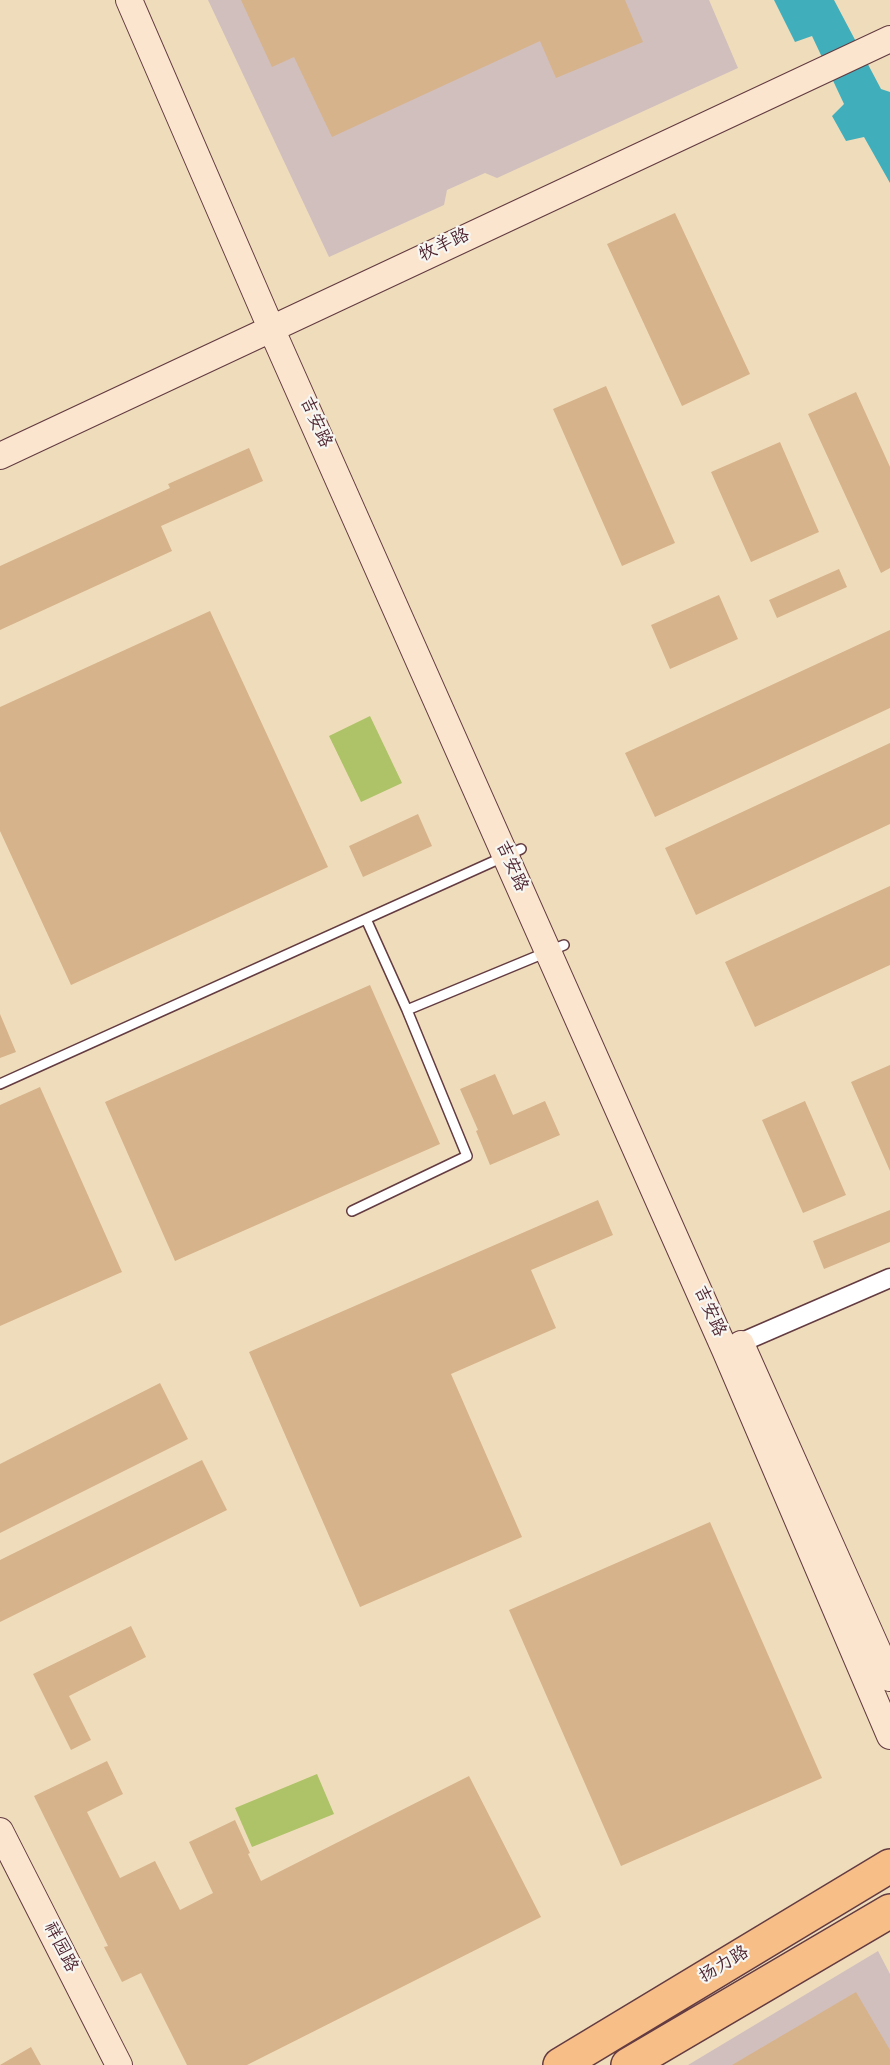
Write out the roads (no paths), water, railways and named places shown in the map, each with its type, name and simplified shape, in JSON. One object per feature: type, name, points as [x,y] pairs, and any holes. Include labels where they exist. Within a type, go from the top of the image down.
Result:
[{"type":"highway","name":"扬力路","points":[[560,2065],[890,1866]]},
{"type":"highway","name":"扬力路","points":[[628,2065],[890,1911]]},
{"type":"street","name":"吉安路","points":[[129,0],[279,325],[556,948],[740,1343],[890,1678]]},
{"type":"street","name":"吉安路","points":[[148,0],[279,325]]},
{"type":"street","name":"牧羊路","points":[[0,456],[886,41]]},
{"type":"street","name":"吉安路","points":[[556,948],[729,1361],[890,1736]]},
{"type":"street","points":[[740,1343],[890,1278]]},
{"type":"street","name":"祥园路","points":[[0,1831],[119,2065]]},
{"type":"lane","points":[[0,1084],[513,852]]},
{"type":"lane","points":[[352,1210],[467,1156],[407,1010],[366,919]]},
{"type":"lane","points":[[407,1010],[556,948]]},
{"type":"water","points":[[774,0],[834,0],[881,89],[890,92],[890,183],[864,137],[846,141],[832,116],[844,104],[812,36],[795,42]]}]
